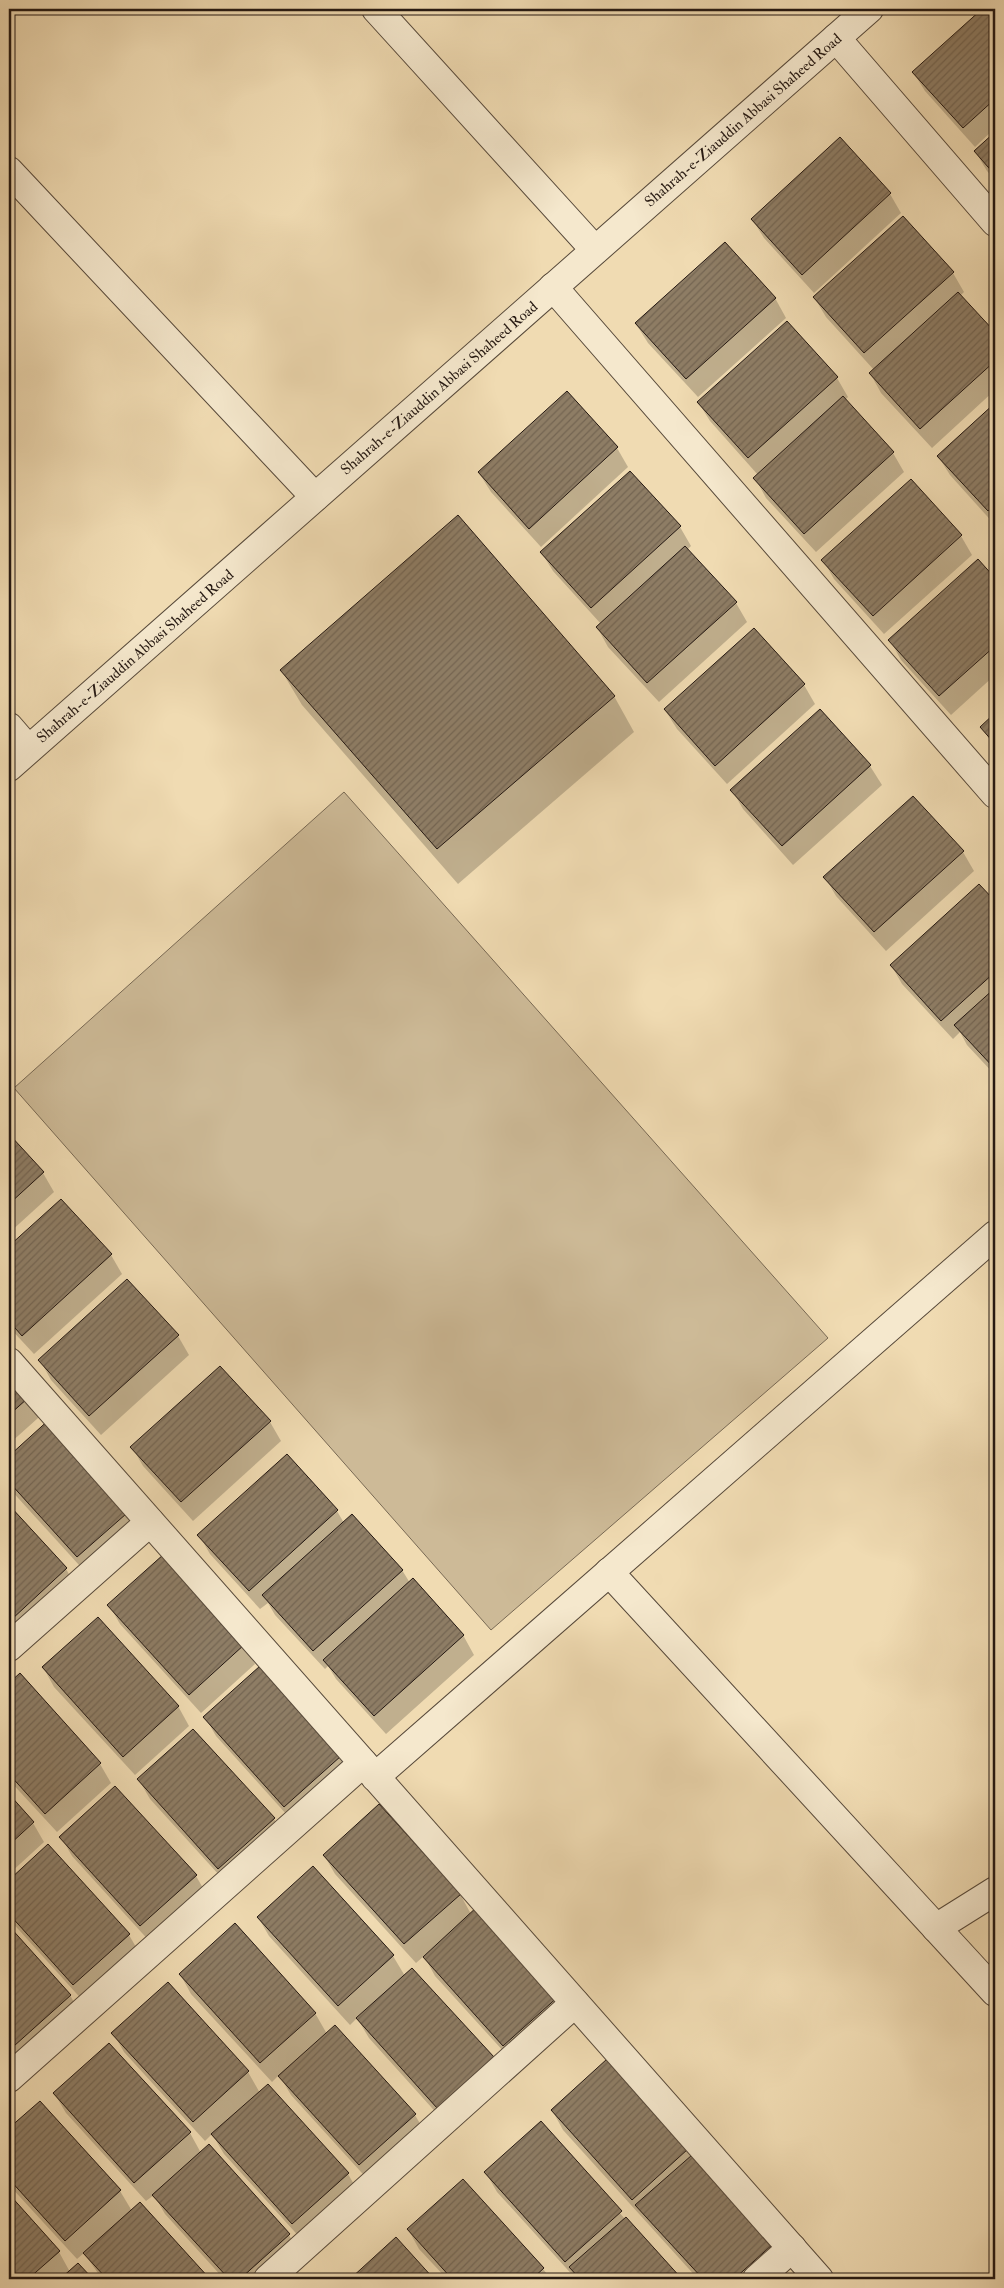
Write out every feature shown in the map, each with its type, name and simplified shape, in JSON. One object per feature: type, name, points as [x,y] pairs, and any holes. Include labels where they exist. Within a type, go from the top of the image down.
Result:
[{"type":"street","points":[[376,9],[595,250]]},
{"type":"street","name":"Shahrah-e-Ziauddin Abbasi Shaheed Road","points":[[19,758],[869,9]]},
{"type":"street","points":[[836,38],[995,222]]},
{"type":"street","points":[[9,171],[315,497]]},
{"type":"street","points":[[553,287],[995,794]]},
{"type":"street","points":[[9,727],[19,758]]},
{"type":"street","points":[[9,2078],[369,1770],[609,1572],[992,1244]]},
{"type":"street","points":[[9,1362],[819,2279]]},
{"type":"street","points":[[9,1647],[150,1522]]},
{"type":"street","points":[[609,1572],[995,1992]]},
{"type":"street","points":[[936,1928],[995,1891]]},
{"type":"street","points":[[268,2279],[575,2003]]},
{"type":"street","points":[[757,2279],[792,2248]]},
{"type":"shaded area","points":[[344,792],[828,1338],[491,1630],[14,1088]]},
{"type":"building","points":[[982,9],[995,9],[995,99],[963,128],[912,72]]},
{"type":"building","points":[[995,132],[995,175],[974,151]]},
{"type":"building","points":[[840,137],[891,193],[802,275],[751,219]]},
{"type":"building","points":[[903,216],[954,272],[864,353],[813,297]]},
{"type":"building","points":[[725,242],[776,298],[686,379],[635,323]]},
{"type":"building","points":[[958,292],[995,332],[995,361],[920,429],[869,373]]},
{"type":"building","points":[[787,321],[838,377],[748,458],[697,402]]},
{"type":"building","points":[[567,391],[618,447],[529,529],[478,472]]},
{"type":"building","points":[[843,396],[894,452],[804,534],[753,478]]},
{"type":"building","points":[[995,403],[995,505],[988,511],[937,456]]},
{"type":"building","points":[[630,471],[681,526],[591,608],[540,552]]},
{"type":"building","points":[[911,479],[962,535],[873,616],[821,560]]},
{"type":"building","points":[[458,515],[615,696],[437,849],[280,670]]},
{"type":"building","points":[[685,546],[737,602],[647,683],[596,627]]},
{"type":"building","points":[[978,559],[995,578],[995,646],[939,696],[888,640]]},
{"type":"building","points":[[754,628],[805,684],[715,766],[664,709]]},
{"type":"building","points":[[820,709],[871,765],[782,846],[730,790]]},
{"type":"building","points":[[995,713],[995,744],[980,727]]},
{"type":"building","points":[[913,796],[964,851],[874,932],[823,877]]},
{"type":"building","points":[[979,884],[995,901],[995,972],[941,1021],[890,965]]},
{"type":"building","points":[[995,988],[995,1069],[954,1025]]},
{"type":"building","points":[[9,1134],[44,1172],[9,1204]]},
{"type":"building","points":[[61,1199],[112,1254],[22,1336],[9,1321],[9,1246]]},
{"type":"building","points":[[127,1279],[179,1335],[89,1416],[38,1360]]},
{"type":"building","points":[[9,1359],[37,1390],[9,1415]]},
{"type":"building","points":[[220,1366],[271,1421],[181,1502],[130,1447]]},
{"type":"building","points":[[52,1417],[134,1507],[77,1557],[9,1482],[9,1456]]},
{"type":"building","points":[[287,1454],[338,1510],[249,1591],[197,1535]]},
{"type":"building","points":[[9,1505],[67,1568],[11,1620],[9,1617]]},
{"type":"building","points":[[352,1514],[403,1570],[313,1651],[262,1595]]},
{"type":"building","points":[[164,1554],[245,1644],[189,1695],[107,1605]]},
{"type":"building","points":[[413,1578],[464,1635],[374,1716],[323,1660]]},
{"type":"building","points":[[98,1617],[179,1706],[123,1757],[42,1667]]},
{"type":"building","points":[[260,1666],[341,1756],[284,1807],[203,1717]]},
{"type":"building","points":[[20,1673],[101,1763],[45,1814],[9,1774],[9,1683]]},
{"type":"building","points":[[193,1729],[275,1818],[218,1869],[137,1779]]},
{"type":"building","points":[[115,1786],[197,1875],[140,1926],[59,1837]]},
{"type":"building","points":[[9,1794],[34,1822],[9,1845]]},
{"type":"building","points":[[379,1804],[461,1894],[404,1944],[323,1855]]},
{"type":"building","points":[[48,1844],[130,1934],[73,1985],[9,1914],[9,1880]]},
{"type":"building","points":[[313,1866],[394,1955],[338,2006],[257,1917]]},
{"type":"building","points":[[479,1905],[560,1995],[503,2046],[423,1957]]},
{"type":"building","points":[[235,1923],[316,2013],[260,2063],[179,1974]]},
{"type":"building","points":[[9,1926],[71,1995],[14,2046],[9,2040]]},
{"type":"building","points":[[412,1968],[494,2057],[437,2108],[356,2018]]},
{"type":"building","points":[[168,1982],[249,2071],[193,2122],[111,2033]]},
{"type":"building","points":[[335,2025],[416,2114],[359,2165],[278,2076]]},
{"type":"building","points":[[109,2043],[191,2132],[134,2183],[53,2093]]},
{"type":"building","points":[[607,2059],[688,2149],[632,2200],[551,2110]]},
{"type":"building","points":[[268,2084],[349,2173],[292,2224],[211,2134]]},
{"type":"building","points":[[40,2101],[121,2190],[65,2241],[9,2179],[9,2128]]},
{"type":"building","points":[[541,2121],[622,2211],[565,2262],[484,2172]]},
{"type":"building","points":[[209,2144],[290,2234],[240,2279],[229,2279],[152,2195]]},
{"type":"building","points":[[692,2155],[773,2244],[734,2279],[703,2279],[635,2205]]},
{"type":"building","points":[[463,2179],[544,2268],[532,2279],[452,2279],[407,2229]]},
{"type":"building","points":[[9,2194],[60,2251],[28,2279],[9,2279]]},
{"type":"building","points":[[140,2202],[210,2279],[107,2279],[83,2253]]},
{"type":"building","points":[[626,2217],[682,2279],[580,2279],[569,2267]]},
{"type":"building","points":[[396,2237],[434,2279],[350,2279]]},
{"type":"building","points":[[78,2263],[93,2279],[60,2279]]},
{"type":"building","points":[[548,2274],[552,2279],[542,2279]]}]
